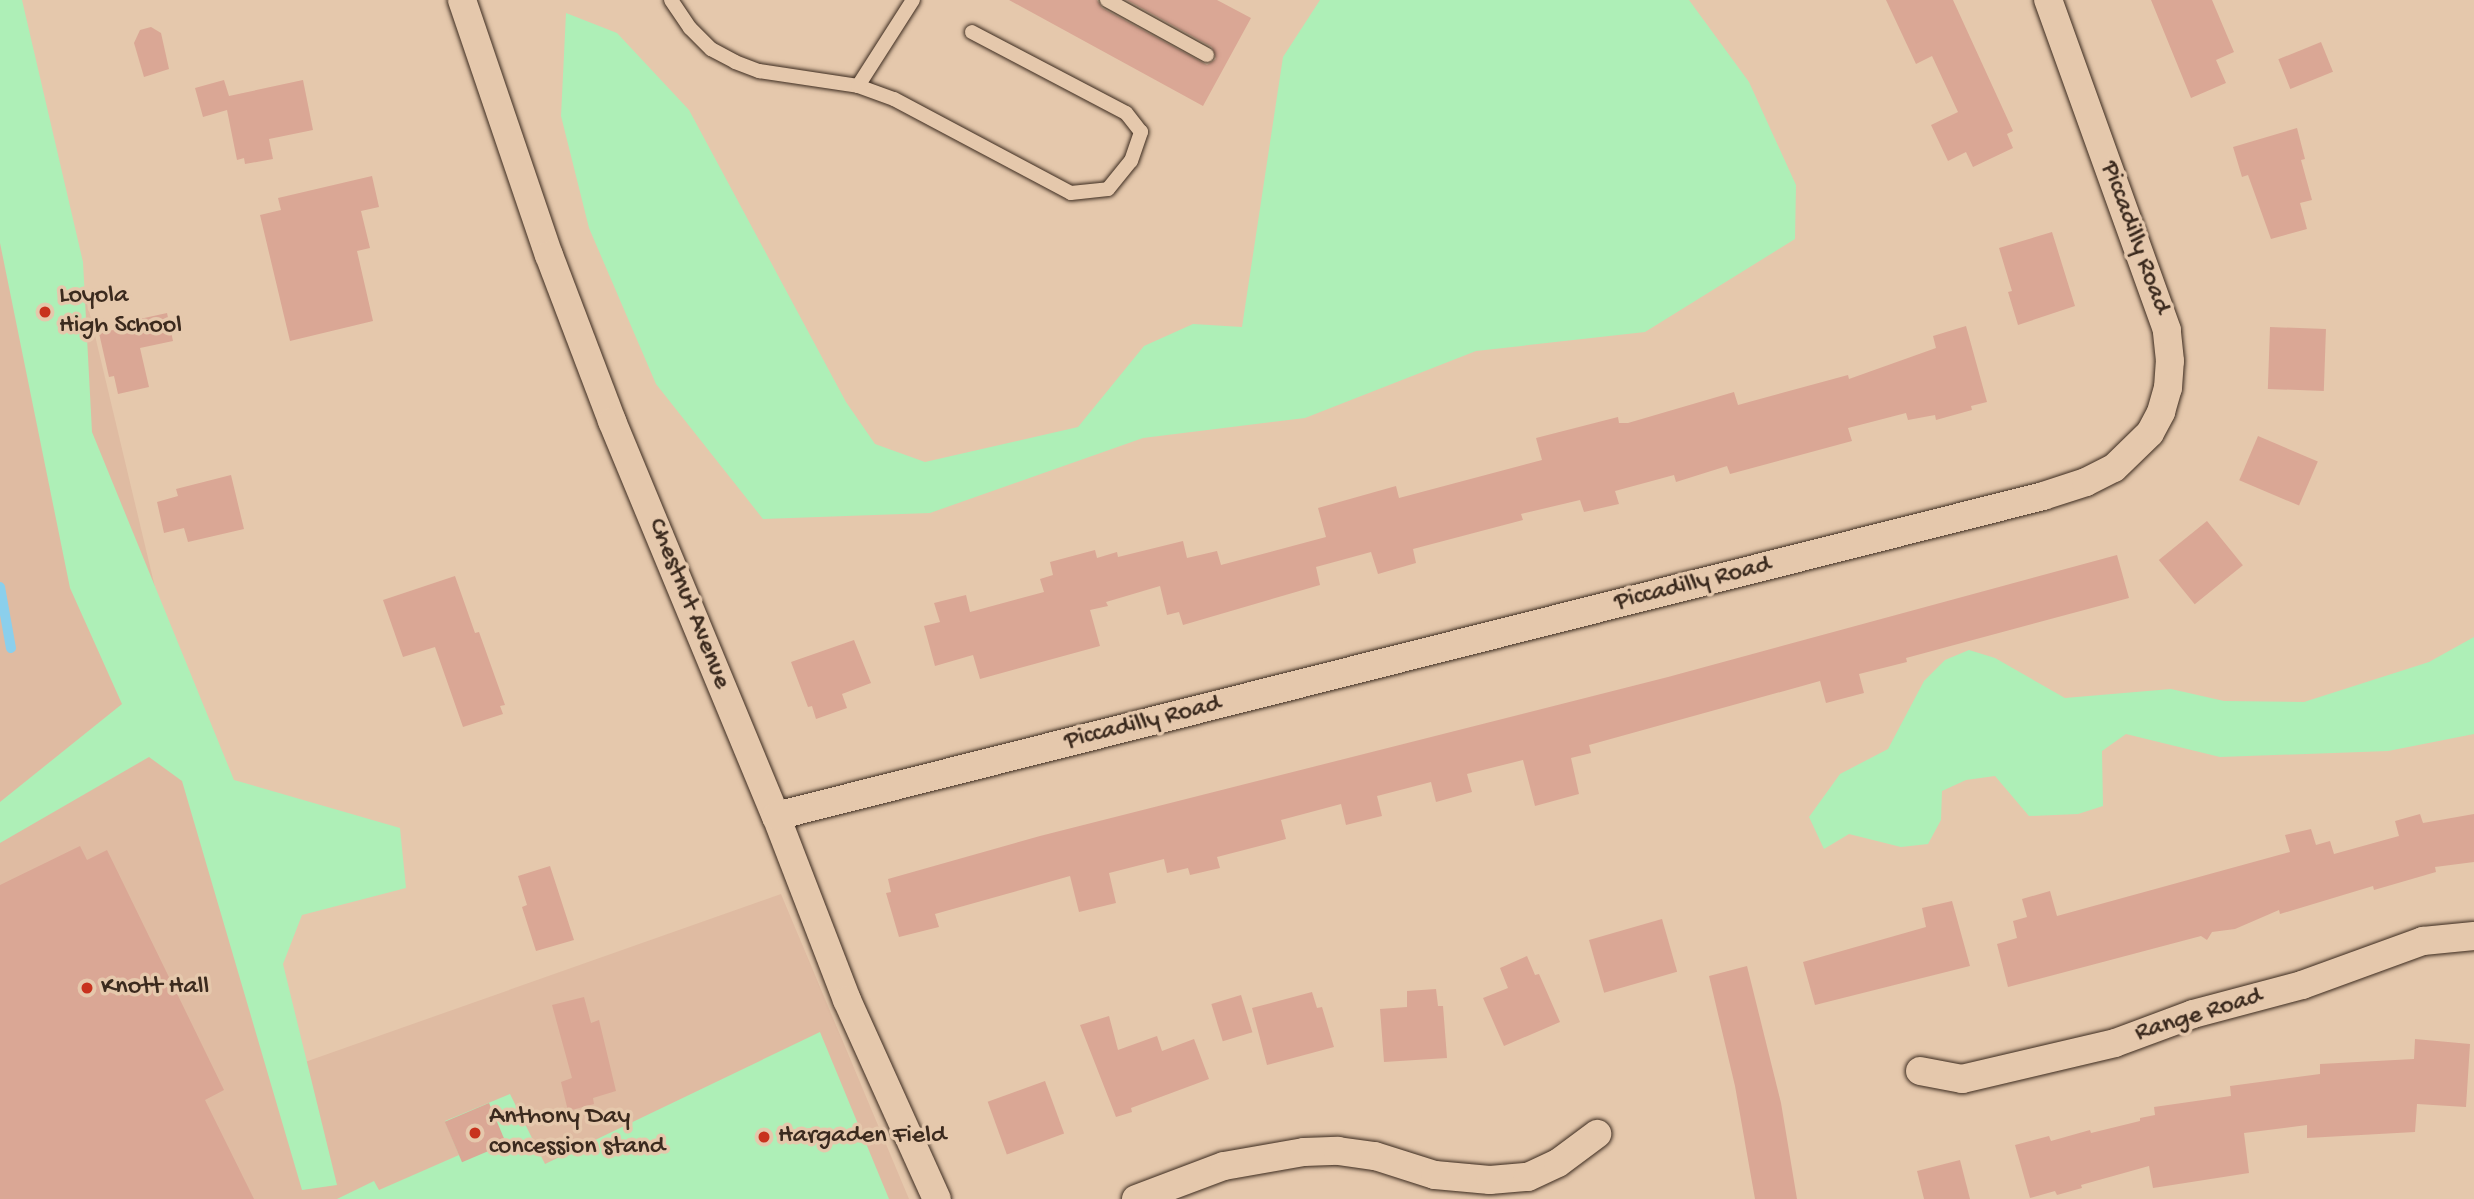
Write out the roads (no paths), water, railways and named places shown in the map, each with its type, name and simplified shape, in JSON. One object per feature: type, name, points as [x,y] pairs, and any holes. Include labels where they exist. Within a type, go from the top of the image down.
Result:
[{"type":"street","name":"Chestnut Avenue","points":[[462,0],[549,255],[612,421],[776,817],[847,1000],[937,1199]]},
{"type":"street","name":"Piccadilly Road","points":[[776,817],[2043,496],[2086,482],[2114,468],[2150,433],[2161,412],[2169,374],[2166,330],[2048,0]]},
{"type":"street","name":"Range Road","points":[[1920,1071],[1962,1079],[2115,1043],[2193,1014],[2302,985],[2423,941],[2474,936]]},
{"type":"street","points":[[1136,1199],[1224,1167],[1304,1152],[1338,1151],[1375,1156],[1435,1175],[1490,1180],[1528,1177],[1558,1163],[1597,1134]]},
{"type":"lane","points":[[671,0],[690,28],[711,49],[735,62],[759,71],[858,86],[894,99],[1071,193],[1108,189],[1131,161],[1141,132],[1126,113],[972,32]]},
{"type":"lane","points":[[858,86],[913,0]]},
{"type":"lane","points":[[1107,0],[1207,55]]},
{"type":"waterway","points":[[0,587],[11,648]]},
{"type":"place","name":"Loyola High School","points":[[45,312]]},
{"type":"place","name":"Knott Hall","points":[[87,988]]},
{"type":"place","name":"Anthony Day concession stand","points":[[475,1133]]},
{"type":"place","name":"Hargaden Field","points":[[764,1137]]}]
